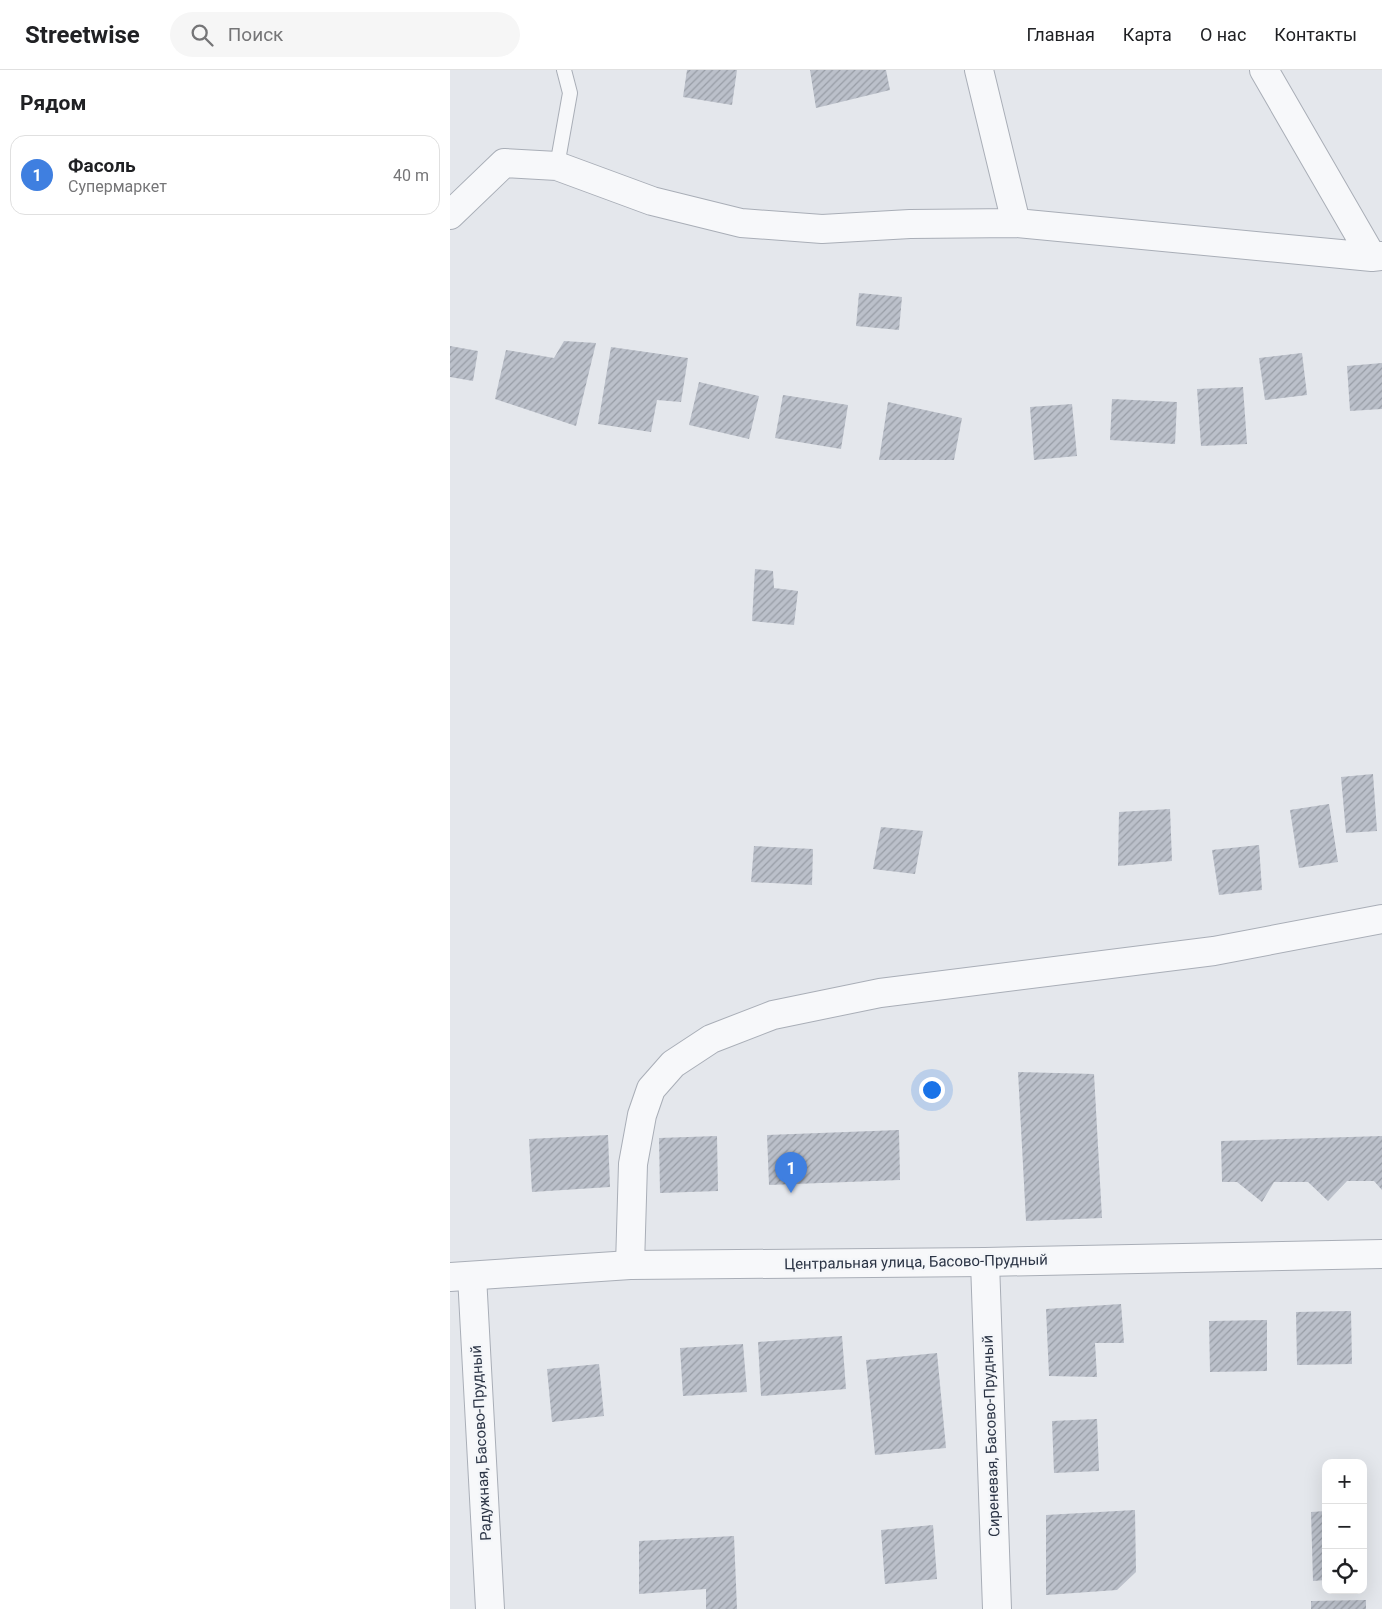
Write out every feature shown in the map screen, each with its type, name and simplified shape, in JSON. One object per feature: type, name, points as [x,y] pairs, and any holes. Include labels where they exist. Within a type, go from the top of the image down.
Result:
[{"type":"street","points":[[979,70],[1016,223]]},
{"type":"street","points":[[1264,70],[1377,257]]},
{"type":"street","points":[[450,215],[504,164],[557,166],[652,201],[741,224],[822,229],[910,224],[1016,223],[1377,257]]},
{"type":"street","points":[[630,1265],[633,1164],[642,1115],[651,1089],[673,1064],[711,1039],[773,1015],[880,993],[1214,951],[1382,919]]},
{"type":"street","name":"Центральная улица, Басово-Прудный","points":[[461,1277],[630,1265],[985,1262],[1382,1254]]},
{"type":"street","name":"Сиреневая, Басово-Прудный","points":[[985,1262],[997,1609]]},
{"type":"street","name":"Радужная, Басово-Прудный","points":[[461,1277],[490,1609]]},
{"type":"lane","points":[[557,166],[570,94],[564,70]]},
{"type":"building","points":[[687,70],[737,70],[732,105],[683,97]]},
{"type":"building","points":[[810,70],[886,70],[890,90],[816,108]]},
{"type":"building","points":[[859,293],[902,297],[899,330],[856,326]]},
{"type":"building","points":[[564,341],[596,343],[576,426],[495,399],[506,350],[554,358]]},
{"type":"building","points":[[450,346],[478,351],[473,381],[450,377]]},
{"type":"building","points":[[611,347],[688,358],[681,402],[657,400],[651,432],[598,424]]},
{"type":"building","points":[[1302,353],[1307,395],[1265,400],[1259,358]]},
{"type":"building","points":[[1382,363],[1382,409],[1350,411],[1347,366]]},
{"type":"building","points":[[699,382],[759,396],[749,439],[689,425]]},
{"type":"building","points":[[1243,387],[1247,444],[1201,446],[1197,389]]},
{"type":"building","points":[[783,395],[848,405],[841,449],[775,438]]},
{"type":"building","points":[[1112,399],[1177,402],[1175,444],[1110,440]]},
{"type":"building","points":[[888,402],[962,418],[954,460],[879,460]]},
{"type":"building","points":[[1072,404],[1077,456],[1034,460],[1030,407]]},
{"type":"building","points":[[755,569],[773,571],[774,588],[798,591],[794,625],[752,621]]},
{"type":"building","points":[[1373,774],[1377,831],[1346,833],[1341,777]]},
{"type":"building","points":[[1329,804],[1338,862],[1299,868],[1290,810]]},
{"type":"building","points":[[1170,809],[1172,861],[1118,866],[1119,812]]},
{"type":"building","points":[[881,827],[923,831],[915,874],[873,869]]},
{"type":"building","points":[[1259,845],[1262,890],[1219,895],[1212,850]]},
{"type":"building","points":[[754,846],[813,849],[812,885],[751,882]]},
{"type":"building","points":[[1018,1072],[1094,1074],[1102,1218],[1026,1221]]},
{"type":"building","points":[[899,1130],[900,1180],[769,1185],[767,1135]]},
{"type":"building","points":[[608,1135],[610,1187],[532,1192],[529,1139]]},
{"type":"building","points":[[717,1136],[718,1191],[660,1193],[659,1138]]},
{"type":"building","points":[[1382,1136],[1382,1190],[1374,1181],[1347,1181],[1328,1201],[1308,1182],[1274,1182],[1262,1202],[1237,1182],[1222,1182],[1221,1141]]},
{"type":"building","points":[[1121,1304],[1124,1343],[1095,1343],[1097,1377],[1049,1376],[1046,1309]]},
{"type":"building","points":[[1351,1311],[1352,1364],[1297,1365],[1296,1312]]},
{"type":"building","points":[[1267,1320],[1267,1371],[1210,1372],[1209,1321]]},
{"type":"building","points":[[842,1336],[846,1389],[761,1396],[758,1342]]},
{"type":"building","points":[[743,1344],[747,1392],[683,1396],[680,1348]]},
{"type":"building","points":[[937,1353],[946,1448],[875,1455],[866,1360]]},
{"type":"building","points":[[599,1364],[604,1416],[552,1422],[547,1369]]},
{"type":"building","points":[[1097,1419],[1099,1471],[1054,1473],[1052,1421]]},
{"type":"building","points":[[1135,1510],[1136,1572],[1117,1590],[1046,1595],[1046,1515]]},
{"type":"building","points":[[1322,1511],[1322,1580],[1313,1581],[1311,1512]]},
{"type":"building","points":[[933,1525],[937,1579],[885,1584],[881,1530]]},
{"type":"building","points":[[734,1536],[737,1609],[706,1609],[706,1589],[639,1594],[639,1541]]},
{"type":"building","points":[[1366,1600],[1366,1609],[1311,1609],[1311,1601]]},
{"type":"place","name":"Фасоль","points":[[791,1193]]}]
